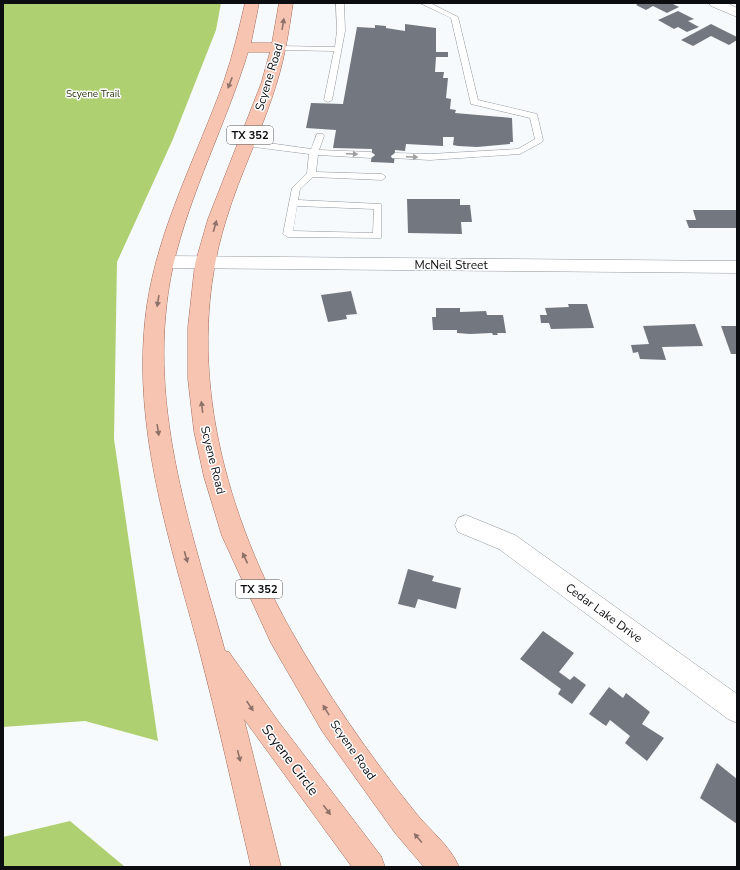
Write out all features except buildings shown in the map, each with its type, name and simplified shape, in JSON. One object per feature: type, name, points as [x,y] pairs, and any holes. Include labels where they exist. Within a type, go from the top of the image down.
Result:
[{"type":"main road","name":"TX 352","points":[[212,650],[169,494],[155,412],[154,358],[156,313],[165,262],[178,218],[243,47],[252,3]]},
{"type":"main road","name":"Scyene Road","points":[[286,3],[279,48],[269,84],[217,219],[204,264],[198,327],[198,379],[205,431],[212,462],[234,536],[280,635],[332,720],[405,823],[444,867]]},
{"type":"main road","points":[[243,47],[279,48]]},
{"type":"main road","points":[[212,650],[266,867]]},
{"type":"main road","name":"Scyene Circle","points":[[212,650],[268,731],[370,867]]},
{"type":"street","points":[[716,3],[737,13]]},
{"type":"street","name":"McNeil Street","points":[[165,262],[204,264],[737,267]]},
{"type":"street","name":"Cedar Lake Drive","points":[[466,525],[507,542],[737,710]]},
{"type":"lane","points":[[328,100],[341,31],[340,3]]},
{"type":"lane","points":[[395,156],[430,157],[520,151],[539,140],[534,116],[474,102],[454,17],[424,3]]},
{"type":"lane","points":[[279,48],[338,49]]},
{"type":"lane","points":[[293,203],[378,206],[378,236],[288,234],[293,203],[296,188],[311,174],[314,151],[320,136]]},
{"type":"lane","points":[[246,143],[333,154],[372,155]]},
{"type":"lane","points":[[311,174],[382,177]]},
{"type":"green space","name":"Scyene Trail","points":[[3,3],[221,3],[216,30],[173,139],[117,262],[114,439],[158,741],[85,721],[3,727]]},
{"type":"green space","points":[[70,821],[125,867],[3,867],[3,837]]}]
